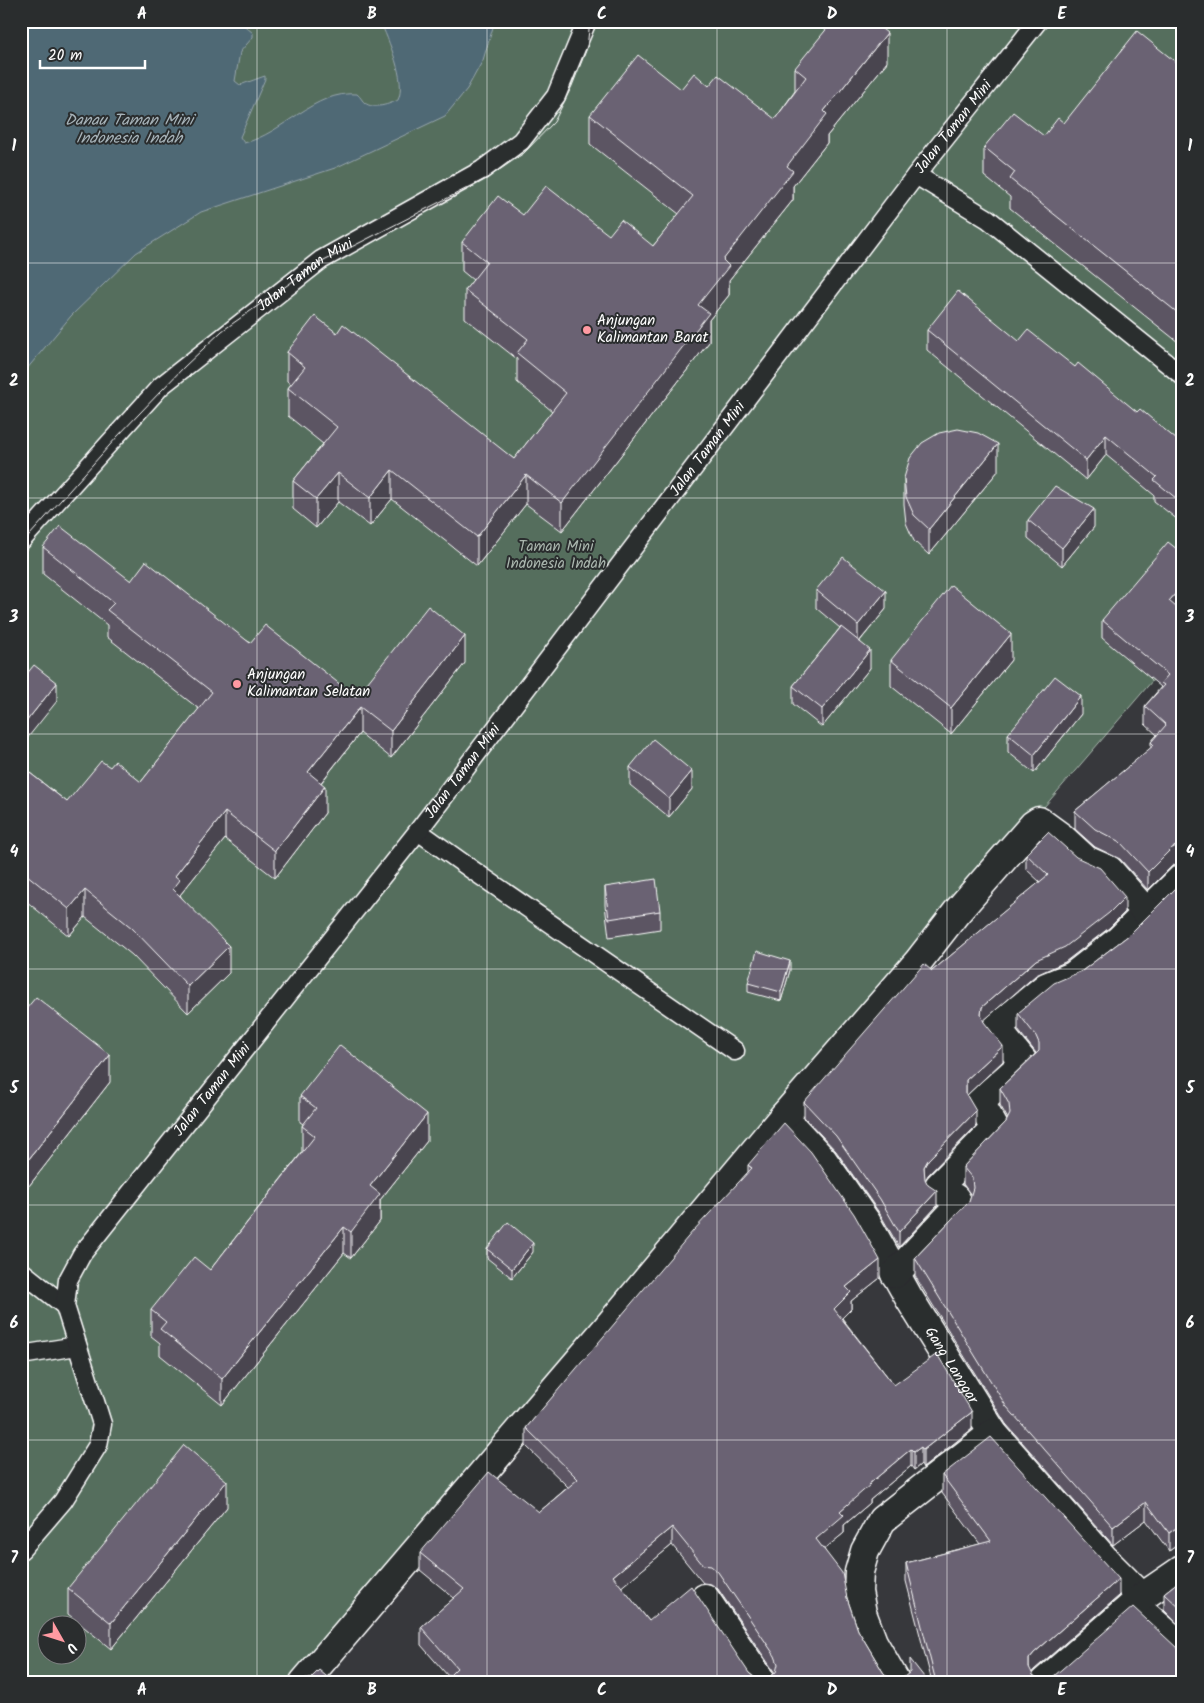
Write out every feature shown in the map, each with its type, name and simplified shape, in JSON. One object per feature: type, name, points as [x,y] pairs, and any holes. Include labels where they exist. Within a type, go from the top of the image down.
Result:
[{"type":"street","points":[[304,1682],[606,1330],[783,1117],[911,970],[987,876],[1033,825],[1039,821],[1061,837],[1086,860],[1109,870],[1147,913]]},
{"type":"street","points":[[895,1274],[957,1208],[958,1204],[955,1198],[940,1190],[939,1186],[994,1129],[980,1102],[1024,1063],[996,1028],[1046,987],[1074,976],[1119,940],[1183,878]]},
{"type":"street","name":"Gang Langgar","points":[[783,1117],[823,1160],[867,1223],[895,1274],[992,1433],[1108,1563],[1138,1601],[1183,1651]]},
{"type":"street","points":[[896,1682],[873,1642],[862,1613],[858,1592],[859,1572],[865,1551],[882,1520],[992,1433]]},
{"type":"street","points":[[1044,1682],[1138,1601],[1183,1569]]},
{"type":"street","points":[[705,1598],[762,1682]]},
{"type":"lane","name":"Jalan Taman Mini","points":[[21,541],[161,386],[321,260],[482,170],[521,140],[556,96],[587,21]]},
{"type":"lane","name":"Jalan Taman Mini","points":[[21,1550],[63,1501],[98,1445],[102,1424],[65,1306],[68,1280],[82,1254],[418,831],[916,175],[1038,21]]},
{"type":"lane","points":[[916,175],[988,219],[1183,376]]},
{"type":"lane","points":[[418,831],[471,870],[735,1052]]},
{"type":"lane","points":[[21,1271],[65,1306]]},
{"type":"lane","points":[[21,1355],[77,1346]]},
{"type":"green space","name":"Taman Mini Indonesia Indah","points":[[21,21],[1183,21],[1183,645],[503,1438],[297,1682],[21,1682]]},
{"type":"water","name":"Danau Taman Mini Indonesia Indah","points":[[22,21],[239,21],[253,33],[253,37],[240,52],[235,81],[240,85],[265,76],[240,137],[244,143],[272,131],[313,105],[341,95],[357,94],[365,103],[373,106],[386,105],[398,100],[400,83],[398,72],[392,49],[380,21],[494,21],[494,24],[483,60],[467,89],[445,116],[335,168],[201,212],[136,253],[71,316],[21,376]]},
{"type":"building","points":[[833,21],[872,21],[887,33],[824,111],[827,114],[787,166],[793,171],[723,260],[729,266],[698,305],[709,313],[562,503],[526,475],[477,537],[392,470],[370,498],[338,473],[316,499],[293,481],[337,427],[288,388],[305,367],[287,352],[315,316],[337,333],[343,324],[514,459],[566,393],[517,353],[528,339],[465,290],[487,262],[462,242],[498,196],[523,215],[546,186],[609,235],[621,220],[653,246],[693,196],[590,115],[638,55],[681,89],[694,73],[709,86],[718,75],[775,119],[806,77],[795,68]]},
{"type":"building","points":[[1137,31],[1183,68],[1183,317],[1010,179],[1015,172],[984,147],[1013,112],[1044,136],[1058,118],[1064,123]]},
{"type":"building","points":[[958,291],[1019,341],[1028,330],[1075,367],[1078,363],[1137,412],[1140,409],[1183,445],[1183,504],[1154,480],[1157,477],[1106,435],[1086,460],[927,330]]},
{"type":"building","points":[[958,429],[978,433],[998,444],[929,529],[914,515],[906,497],[904,478],[910,458],[922,443],[939,433]]},
{"type":"building","points":[[1055,486],[1094,509],[1062,548],[1028,520]]},
{"type":"building","points":[[60,526],[131,581],[146,561],[250,643],[265,625],[356,697],[428,606],[465,636],[391,731],[360,707],[308,772],[325,786],[275,851],[225,812],[175,876],[180,880],[173,889],[229,946],[188,986],[132,928],[85,890],[69,909],[21,870],[21,766],[67,802],[101,761],[110,767],[115,761],[141,782],[212,692],[107,610],[114,603],[43,547]]},
{"type":"building","points":[[1168,542],[1183,554],[1183,585],[1169,601],[1183,613],[1183,844],[1172,848],[1148,872],[1120,842],[1095,829],[1075,811],[1154,745],[1151,742],[1166,725],[1145,706],[1164,685],[1161,683],[1168,675],[1102,620]]},
{"type":"building","points":[[843,557],[886,591],[858,625],[816,590]]},
{"type":"building","points":[[951,585],[1011,634],[951,708],[891,660]]},
{"type":"building","points":[[841,627],[870,650],[822,709],[793,686]]},
{"type":"building","points":[[34,665],[57,683],[21,728],[21,681]]},
{"type":"building","points":[[1055,676],[1081,696],[1034,755],[1008,734]]},
{"type":"building","points":[[653,739],[692,771],[669,799],[630,767]]},
{"type":"building","points":[[1048,832],[1076,857],[1100,868],[1125,897],[1109,913],[1065,947],[1036,960],[982,1007],[981,1015],[984,1022],[1003,1046],[966,1080],[966,1094],[976,1111],[928,1160],[924,1167],[925,1179],[928,1185],[937,1191],[899,1232],[880,1199],[836,1136],[804,1102],[924,964],[932,971],[1048,875],[1026,854]]},
{"type":"building","points":[[656,879],[660,911],[609,919],[605,887]]},
{"type":"building","points":[[1183,881],[1183,1523],[1169,1533],[1146,1502],[1113,1527],[1006,1406],[915,1258],[969,1201],[973,1188],[972,1178],[963,1167],[1006,1122],[1010,1114],[1009,1104],[1000,1088],[1039,1051],[1039,1043],[1036,1036],[1018,1013],[1054,983],[1082,971],[1129,935]]},
{"type":"building","points":[[757,951],[790,961],[781,992],[748,983]]},
{"type":"building","points":[[36,997],[110,1055],[25,1164],[21,1161],[21,1015]]},
{"type":"building","points":[[340,1045],[427,1114],[370,1186],[380,1194],[351,1232],[344,1227],[222,1379],[160,1329],[166,1322],[151,1310],[194,1257],[210,1270],[315,1136],[302,1126],[316,1108],[300,1096]]},
{"type":"building","points":[[784,1123],[811,1152],[854,1214],[880,1260],[846,1287],[851,1292],[834,1309],[894,1385],[937,1354],[972,1412],[923,1450],[921,1447],[914,1452],[911,1449],[840,1511],[844,1515],[816,1539],[842,1573],[847,1598],[858,1630],[883,1672],[888,1678],[895,1680],[903,1678],[910,1672],[910,1659],[928,1682],[443,1682],[457,1668],[421,1627],[464,1589],[420,1553],[489,1472],[539,1512],[578,1479],[526,1428],[693,1231],[752,1168],[748,1165]],"holes":[[[672,1527],[703,1565],[711,1566],[718,1572],[775,1656],[778,1664],[776,1672],[770,1677],[764,1680],[756,1679],[749,1673],[691,1586],[649,1621],[613,1576]]]},
{"type":"building","points":[[508,1222],[533,1243],[512,1269],[487,1249]]},
{"type":"building","points":[[991,1437],[1119,1579],[1034,1653],[1029,1659],[1029,1667],[1033,1675],[1038,1679],[1046,1680],[1054,1676],[1133,1607],[1177,1648],[1183,1648],[1183,1682],[936,1682],[906,1563],[991,1541],[942,1475]]},
{"type":"building","points":[[184,1445],[227,1481],[111,1623],[68,1588]]},
{"type":"building","points":[[1183,1578],[1183,1611],[1164,1593]]},
{"type":"building","points":[[319,1670],[333,1682],[298,1682],[300,1679],[310,1679]]},
{"type":"building","points":[[200,1674],[209,1682],[193,1682]]},
{"type":"tram line","points":[[21,545],[117,437],[184,367],[222,331],[316,265],[489,177],[524,153],[554,122],[572,86],[587,48],[590,21]]},
{"type":"place","name":"Anjungan Kalimantan Barat","points":[[587,330]]},
{"type":"place","name":"Anjungan Kalimantan Selatan","points":[[237,684]]}]
